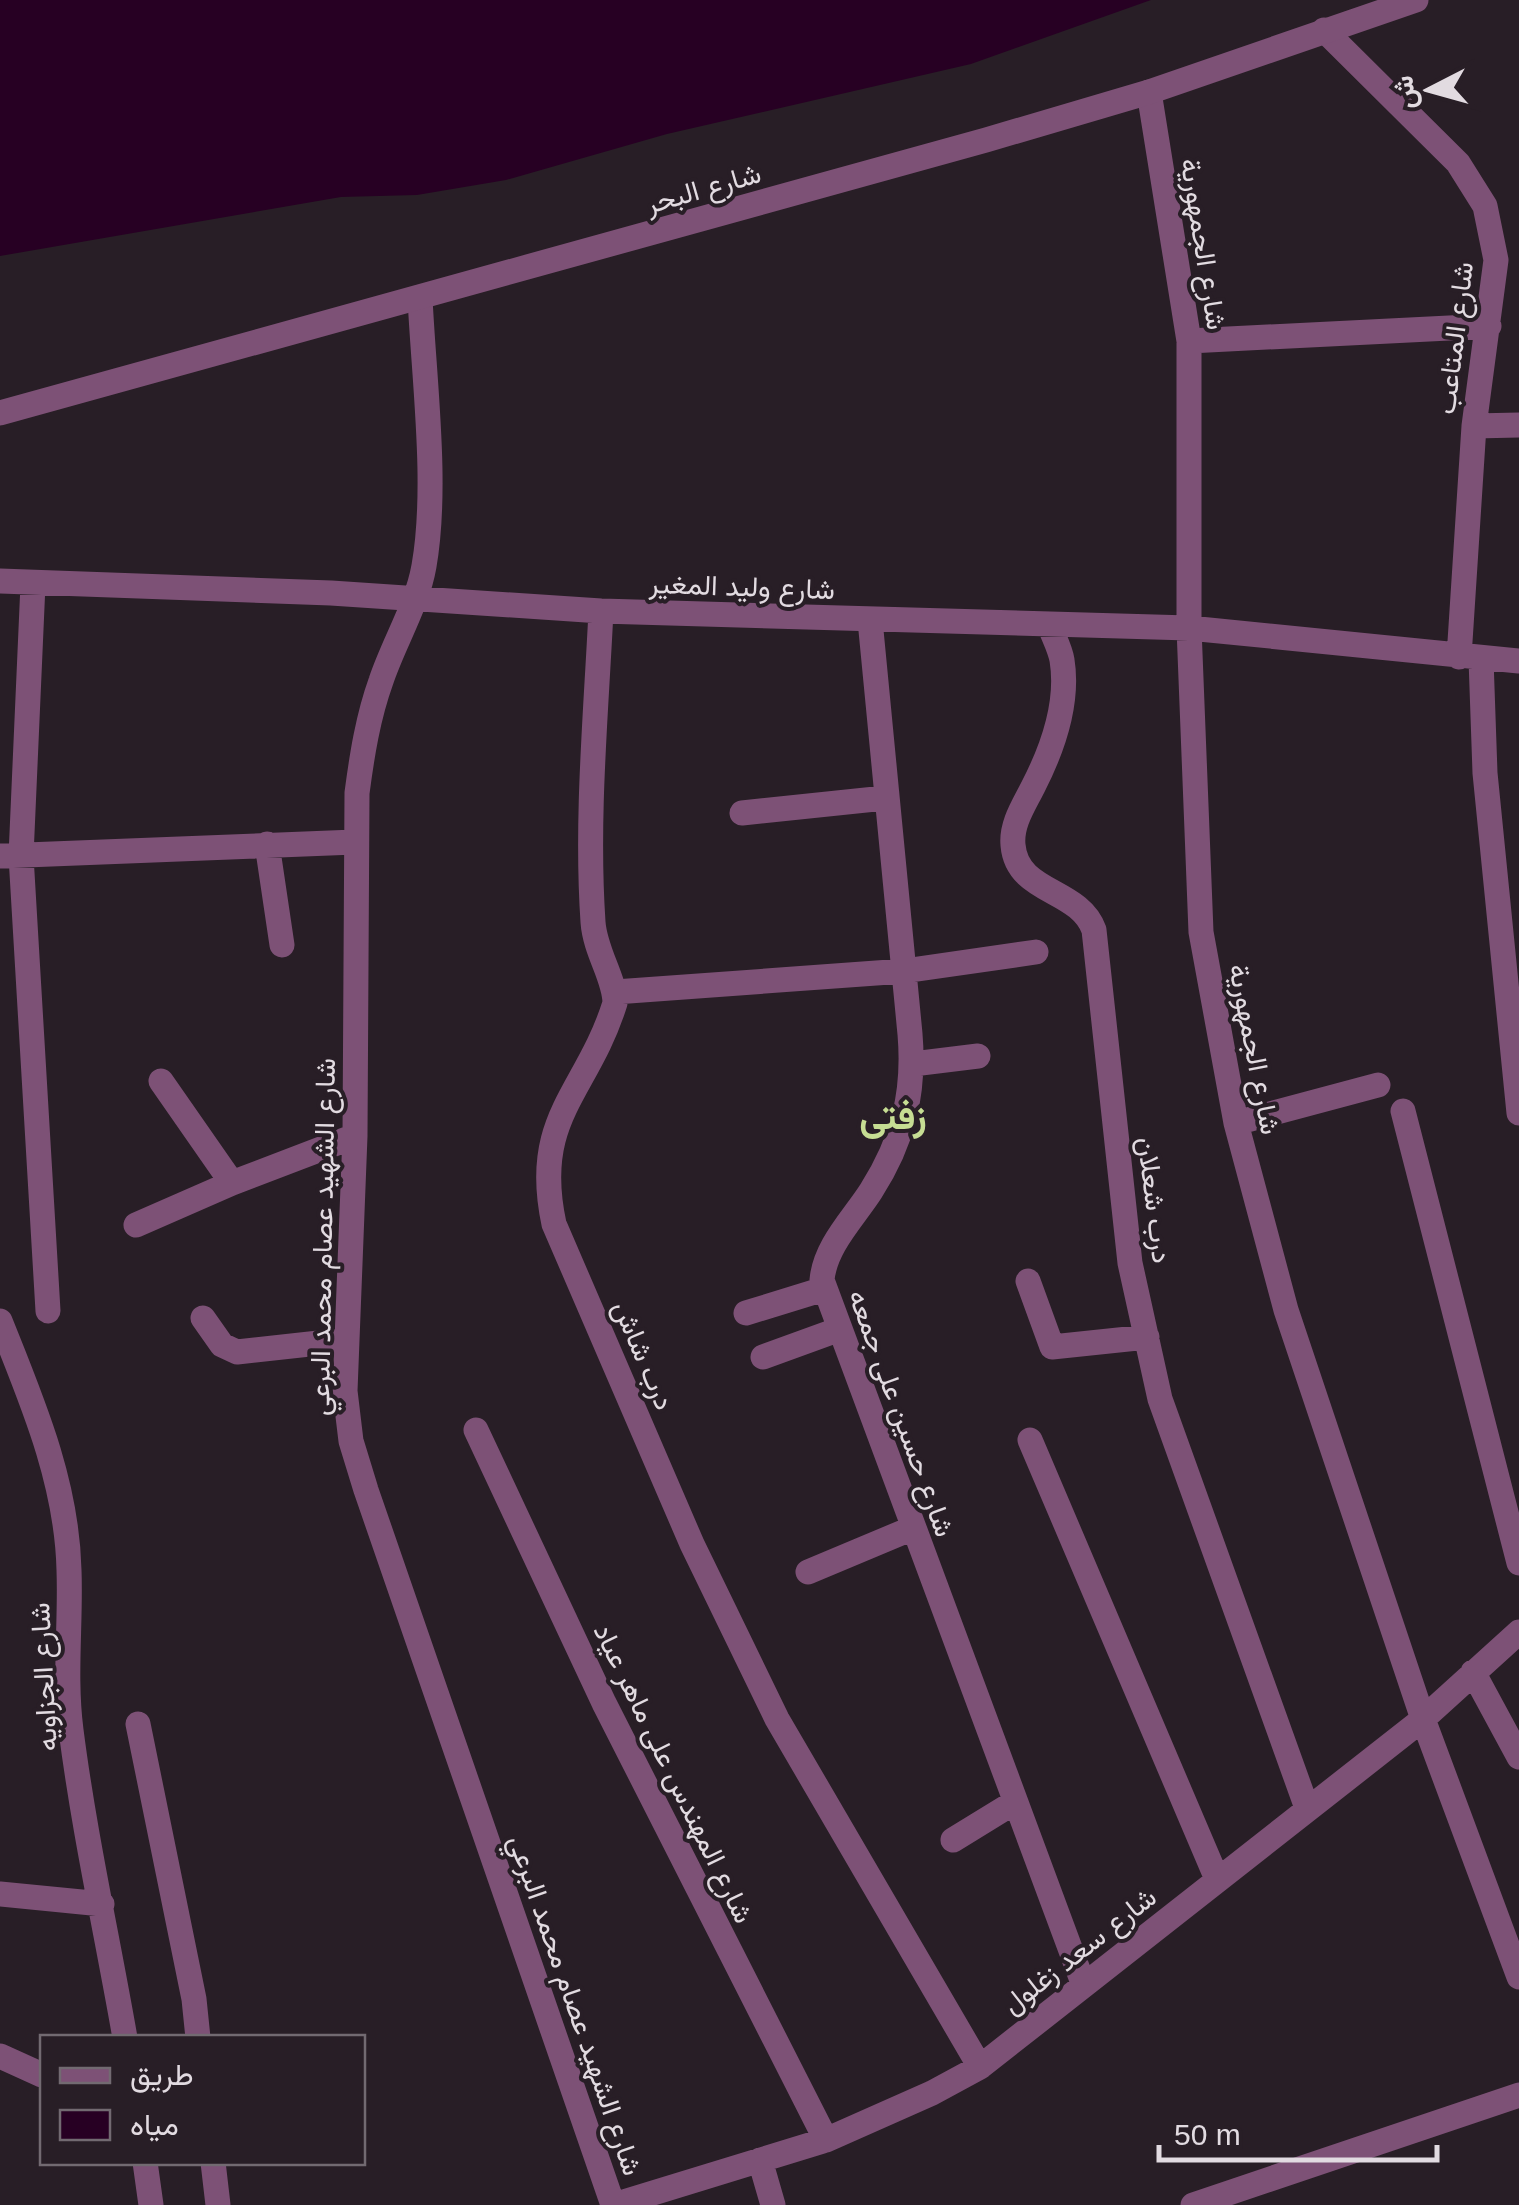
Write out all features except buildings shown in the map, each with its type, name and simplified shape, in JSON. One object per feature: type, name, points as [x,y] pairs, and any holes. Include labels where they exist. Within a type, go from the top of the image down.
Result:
[{"type":"street","name":"شارع البحر","points":[[0,412],[1149,92],[1416,0]]},
{"type":"street","name":"شارع المتاعب","points":[[1324,30],[1458,163],[1484,206],[1496,260],[1474,426],[1470,658],[1485,773],[1507,879],[1519,1113]]},
{"type":"street","name":"شارع الجمهورية","points":[[1149,92],[1190,341],[1189,628],[1201,932],[1236,1123],[1286,1310],[1423,1719],[1519,1978]]},
{"type":"street","name":"شارع الشهيد عصام محمد البرعي","points":[[420,298],[430,521],[424,570],[381,680],[363,746],[356,842],[355,1136],[345,1391],[366,1490],[614,2205]]},
{"type":"street","points":[[1190,341],[1488,326]]},
{"type":"street","points":[[1474,426],[1519,426]]},
{"type":"street","name":"شارع وليد المغير","points":[[0,581],[331,593],[601,610],[1189,628],[1519,661]]},
{"type":"street","points":[[33,584],[10,856],[48,1311]]},
{"type":"street","points":[[601,610],[591,811],[593,924],[601,961],[614,992],[904,970],[1036,952]]},
{"type":"street","name":"شارع حسين على جمعه","points":[[870,620],[913,1064],[912,1093],[902,1127],[872,1190],[826,1260],[822,1280],[1083,1984]]},
{"type":"street","name":"درب شعلان","points":[[1048,624],[1062,658],[1064,694],[1054,736],[1014,830],[1013,847],[1028,878],[1081,907],[1094,930],[1130,1263],[1160,1399],[1307,1808]]},
{"type":"street","points":[[742,813],[885,798]]},
{"type":"street","points":[[10,856],[356,842]]},
{"type":"street","points":[[267,844],[282,945]]},
{"type":"street","name":"درب شاش","points":[[614,992],[611,1014],[552,1137],[547,1166],[554,1224],[692,1544],[776,1718],[980,2067]]},
{"type":"street","points":[[913,1064],[978,1056]]},
{"type":"street","points":[[161,1081],[232,1183]]},
{"type":"street","points":[[1236,1123],[1378,1085]]},
{"type":"street","points":[[1403,1111],[1519,1563]]},
{"type":"street","points":[[136,1225],[355,1136]]},
{"type":"street","points":[[1028,1281],[1054,1348],[1147,1337]]},
{"type":"street","points":[[746,1314],[824,1289]]},
{"type":"street","points":[[204,1318],[226,1348],[237,1352],[346,1340]]},
{"type":"street","name":"شارع الجزاويه","points":[[0,1322],[42,1426],[64,1514],[70,1568],[70,1728],[124,2035]]},
{"type":"street","points":[[763,1357],[840,1329]]},
{"type":"street","name":"شارع المهندس على ماهر عياد","points":[[476,1430],[612,1720],[826,2140]]},
{"type":"street","points":[[1030,1440],[1217,1880]]},
{"type":"street","points":[[808,1572],[913,1528]]},
{"type":"street","name":"شارع سعد زغلول","points":[[614,2205],[643,2201],[826,2140],[932,2094],[980,2067],[1423,1719],[1519,1632]]},
{"type":"street","points":[[1474,1672],[1519,1757]]},
{"type":"street","points":[[138,1724],[194,1999],[198,2035]]},
{"type":"street","points":[[953,1840],[1015,1802]]},
{"type":"street","points":[[0,1894],[102,1904]]},
{"type":"street","points":[[0,2056],[40,2074]]},
{"type":"street","points":[[1193,2205],[1519,2095]]},
{"type":"street","points":[[760,2160],[774,2205]]},
{"type":"street","points":[[145,2165],[151,2205]]},
{"type":"street","points":[[213,2165],[218,2205]]},
{"type":"water","points":[[0,0],[1151,0],[971,64],[667,134],[506,180],[417,195],[341,197],[0,256]]},
{"type":"district","name":"زفتى","points":[[893,1116]]}]
